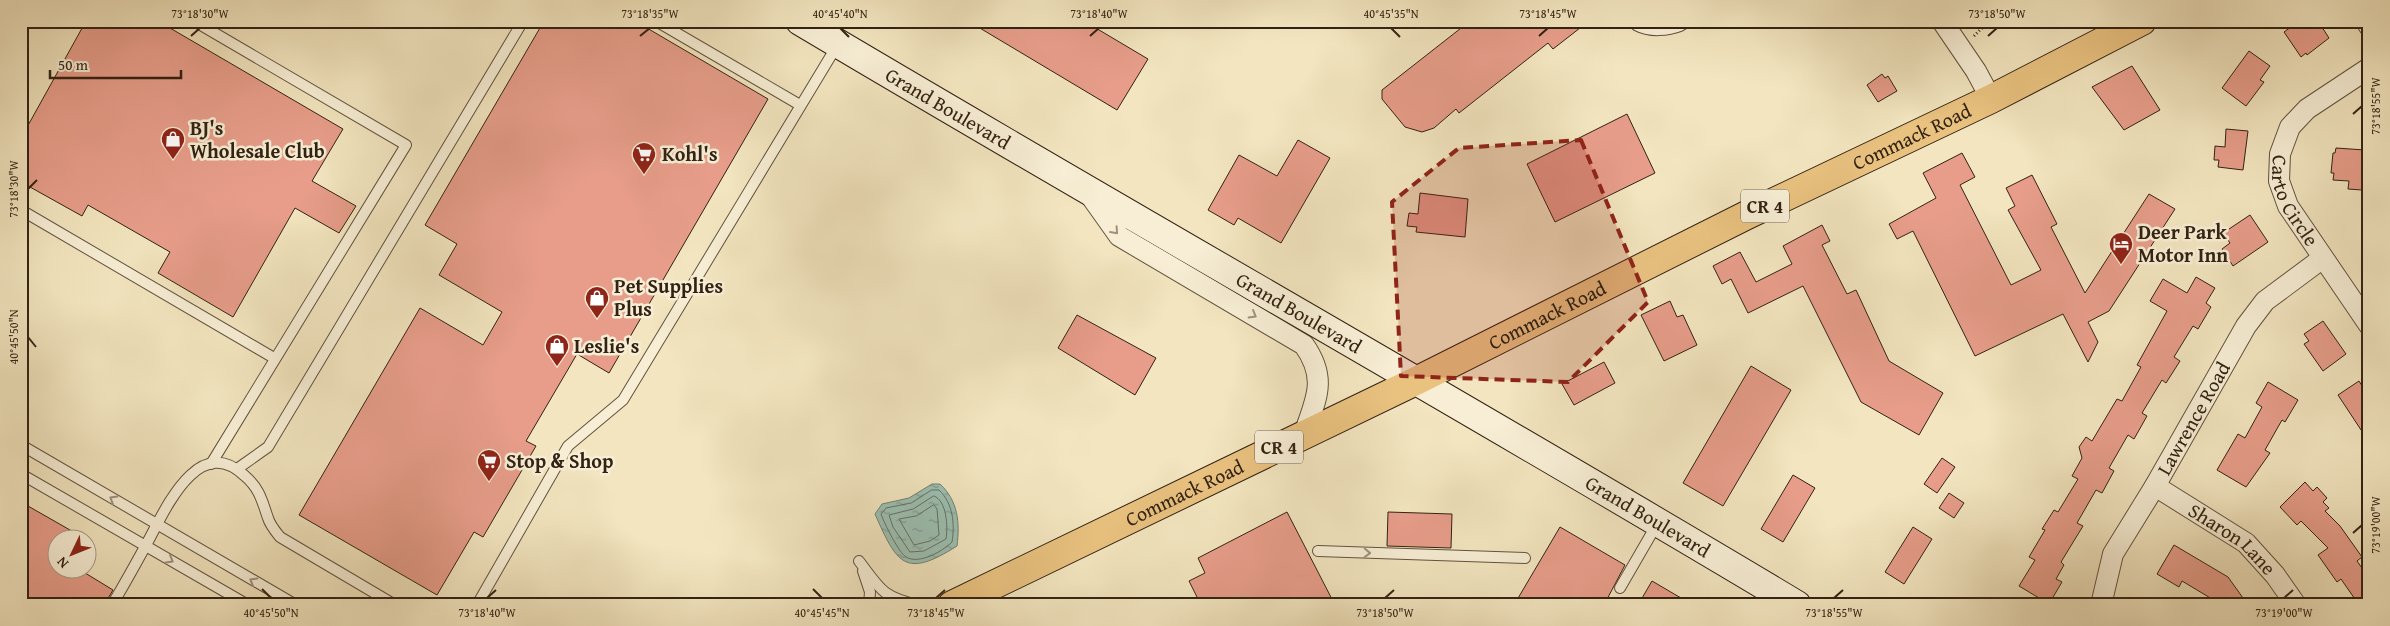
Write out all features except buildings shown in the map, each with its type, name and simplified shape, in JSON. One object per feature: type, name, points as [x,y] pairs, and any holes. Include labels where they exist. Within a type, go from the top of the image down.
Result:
[{"type":"main road","name":"Commack Road","points":[[952,605],[1418,380],[1747,215],[1991,99],[2142,21]]},
{"type":"street","name":"Grand Boulevard","points":[[800,21],[1087,191],[1418,380],[1797,605]]},
{"type":"street","points":[[1638,21],[1645,24],[1658,25],[1679,21]]},
{"type":"street","points":[[1942,21],[1976,71],[1991,99]]},
{"type":"street","points":[[2366,21],[2369,26]]},
{"type":"street","name":"Carto Circle","points":[[2369,68],[2307,109],[2290,128],[2280,154],[2279,181],[2288,206],[2369,324]]},
{"type":"street","points":[[1087,191],[1119,236],[1304,345],[1311,355],[1320,380],[1319,390],[1304,434]]},
{"type":"street","name":"Lawrence Road","points":[[2101,605],[2112,554],[2155,486],[2246,326],[2264,300],[2323,258]]},
{"type":"street","name":"Sharon Lane","points":[[2155,486],[2246,543],[2275,575],[2296,605]]},
{"type":"lane","points":[[194,21],[406,145],[274,358],[211,464]]},
{"type":"lane","points":[[237,469],[268,447],[523,21]]},
{"type":"lane","points":[[656,21],[800,105]]},
{"type":"lane","points":[[477,605],[568,446],[624,400],[838,44]]},
{"type":"lane","points":[[21,210],[274,358]]},
{"type":"lane","points":[[21,445],[296,605]]},
{"type":"lane","points":[[112,605],[178,486],[198,468],[211,464],[223,464],[237,469],[247,477],[262,498],[268,520],[280,538],[395,605]]},
{"type":"lane","points":[[21,474],[248,605]]},
{"type":"lane","points":[[1620,588],[1658,522]]},
{"type":"lane","points":[[1318,552],[1525,558]]},
{"type":"lane","points":[[869,605],[870,592],[859,561],[884,594],[898,601],[918,605]]},
{"type":"highlighted area","points":[[1581,140],[1648,302],[1568,382],[1401,376],[1392,202],[1459,148]]},
{"type":"water","points":[[932,484],[940,484],[951,497],[958,520],[957,546],[925,562],[914,564],[905,561],[897,555],[875,514],[882,504],[909,498]]},
{"type":"place","name":"BJ's Wholesale Club","points":[[173,160]]},
{"type":"place","name":"Kohl's","points":[[644,175]]},
{"type":"place","name":"Deer Park Motor Inn","points":[[2121,265]]},
{"type":"place","name":"Pet Supplies Plus","points":[[597,319]]},
{"type":"place","name":"Leslie's","points":[[557,367]]},
{"type":"place","name":"Stop & Shop","points":[[489,482]]}]
